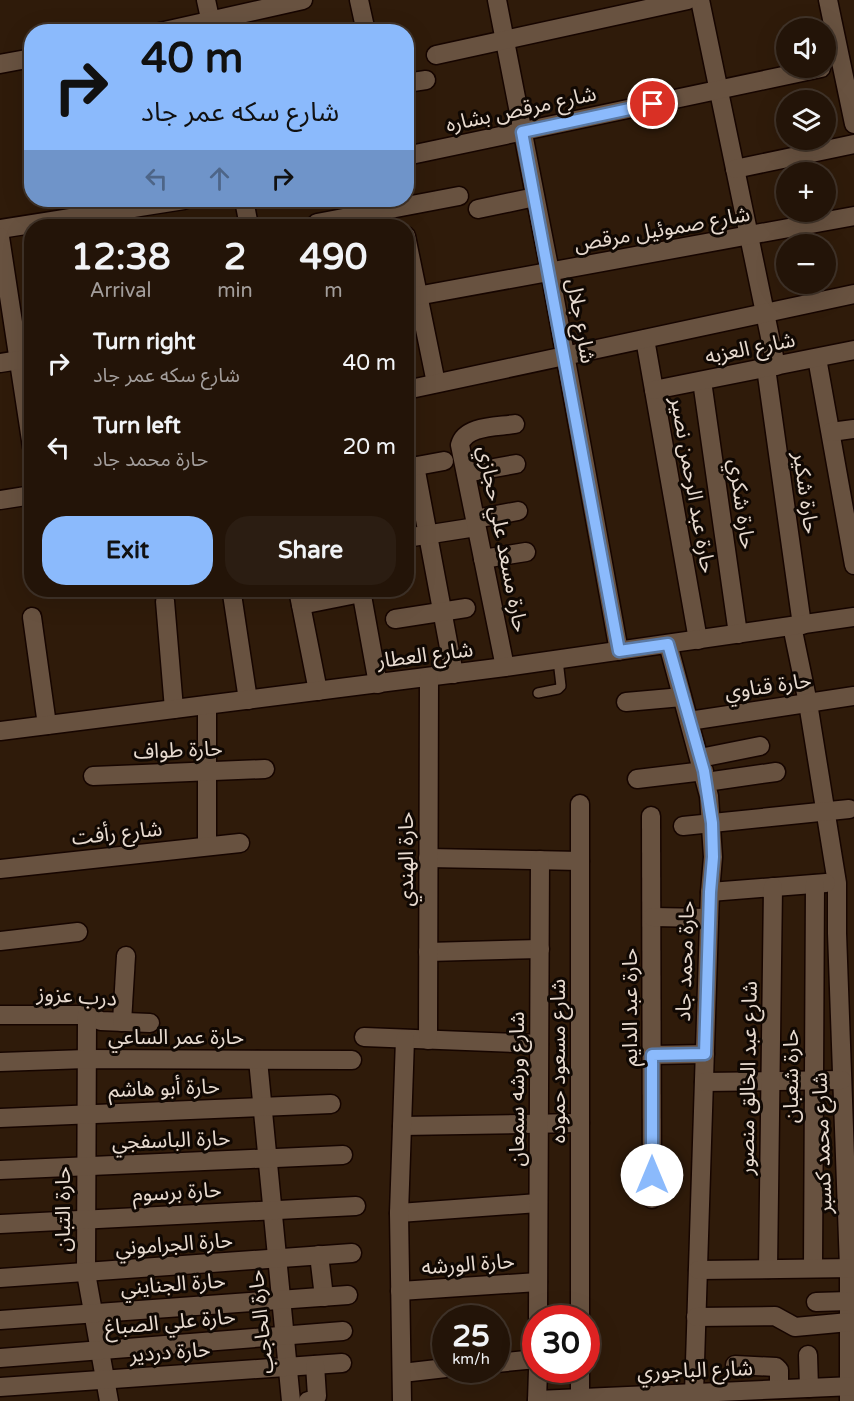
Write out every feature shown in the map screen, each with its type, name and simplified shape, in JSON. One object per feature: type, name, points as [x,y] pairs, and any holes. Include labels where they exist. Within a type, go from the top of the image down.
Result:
[{"type":"street","points":[[206,0],[212,24]]},
{"type":"street","points":[[219,24],[303,0]]},
{"type":"street","points":[[359,0],[364,24]]},
{"type":"street","name":"شارع جلال","points":[[497,0],[550,272],[619,651]]},
{"type":"street","points":[[436,55],[688,0]]},
{"type":"street","name":"حارة شكير","points":[[700,0],[765,313],[797,625],[808,703]]},
{"type":"street","points":[[828,0],[830,18]]},
{"type":"street","points":[[0,64],[24,60]]},
{"type":"street","points":[[836,67],[854,124]]},
{"type":"street","name":"شارع مرقص بشاره","points":[[414,154],[776,77]]},
{"type":"street","points":[[414,82],[426,80]]},
{"type":"street","points":[[735,169],[854,144]]},
{"type":"street","points":[[414,201],[459,196]]},
{"type":"street","points":[[478,209],[535,197]]},
{"type":"street","points":[[63,219],[140,207]]},
{"type":"street","points":[[334,219],[384,207]]},
{"type":"street","name":"شارع صموئيل مرقص","points":[[414,297],[854,216]]},
{"type":"street","points":[[0,229],[24,225]]},
{"type":"street","points":[[0,237],[24,354]]},
{"type":"street","points":[[414,388],[854,294]]},
{"type":"street","points":[[414,304],[436,383]]},
{"type":"street","name":"حارة عبد الرحمن نصير","points":[[645,339],[698,640]]},
{"type":"street","name":"شارع العزبه","points":[[654,390],[854,350]]},
{"type":"street","points":[[817,358],[831,432],[848,500],[854,565]]},
{"type":"street","points":[[0,363],[24,359]]},
{"type":"street","name":"حارة شكري","points":[[702,381],[738,634]]},
{"type":"street","name":"حارة مسعد علي حجازي","points":[[505,667],[460,445],[464,436],[472,431],[515,424]]},
{"type":"street","points":[[831,432],[854,429]]},
{"type":"street","points":[[414,466],[444,461]]},
{"type":"street","points":[[466,473],[516,464]]},
{"type":"street","points":[[414,479],[428,535],[454,674]]},
{"type":"street","points":[[0,500],[24,496]]},
{"type":"street","points":[[414,537],[518,511]]},
{"type":"street","points":[[483,559],[526,552]]},
{"type":"street","points":[[232,597],[248,700]]},
{"type":"street","points":[[299,597],[318,692]]},
{"type":"street","points":[[362,597],[378,684]]},
{"type":"street","points":[[165,601],[174,709]]},
{"type":"street","points":[[395,619],[465,608]]},
{"type":"street","points":[[32,617],[47,726]]},
{"type":"street","name":"شارع العطار","points":[[0,731],[454,674],[854,617]]},
{"type":"street","name":"حارة محمد جاد","points":[[668,644],[703,770],[712,823],[713,857],[709,918],[694,1393]]},
{"type":"street","name":"حارة الهندي","points":[[428,1040],[429,677]]},
{"type":"street","name":"حارة قناوي","points":[[689,721],[854,696]]},
{"type":"street","points":[[626,702],[682,697]]},
{"type":"street","name":"شارع محمد كسبر","points":[[808,703],[845,932],[847,1020],[842,1080],[849,1130],[852,1268],[849,1301],[851,1391]]},
{"type":"street","points":[[207,705],[207,846]]},
{"type":"street","points":[[703,770],[760,746]]},
{"type":"street","name":"حارة طواف","points":[[93,776],[265,769]]},
{"type":"street","points":[[638,779],[703,770],[776,772]]},
{"type":"street","name":"شارع مسعود حموده","points":[[580,804],[580,1305]]},
{"type":"street","points":[[683,826],[849,808]]},
{"type":"street","name":"حارة عبد الدايم","points":[[651,816],[652,1198]]},
{"type":"street","name":"شارع رأفت","points":[[0,869],[240,843]]},
{"type":"street","points":[[428,858],[580,861]]},
{"type":"street","name":"شارع ورشه سمعان","points":[[538,1305],[540,860]]},
{"type":"street","points":[[710,892],[837,883]]},
{"type":"street","name":"حارة شعبان","points":[[813,1268],[815,884]]},
{"type":"street","name":"شارع عبد الخالق منصور","points":[[768,1269],[773,887]]},
{"type":"street","points":[[652,917],[709,918]]},
{"type":"street","points":[[0,941],[78,932]]},
{"type":"street","points":[[428,952],[540,949]]},
{"type":"street","points":[[122,1022],[126,956]]},
{"type":"street","name":"درب عزوز","points":[[0,1015],[87,1015],[101,1021],[150,1023]]},
{"type":"street","name":"حارة التبان","points":[[87,1015],[86,1273],[109,1401]]},
{"type":"street","points":[[363,1037],[539,1044]]},
{"type":"street","points":[[402,1401],[399,1213],[405,1039]]},
{"type":"street","points":[[652,1055],[705,1054]]},
{"type":"street","name":"حارة عمر الساعي","points":[[0,1062],[86,1059],[352,1060]]},
{"type":"street","name":"حارة الحاجب","points":[[258,1060],[291,1401]]},
{"type":"street","points":[[704,1082],[842,1080]]},
{"type":"street","name":"حارة أبو هاشم","points":[[0,1118],[330,1104]]},
{"type":"street","points":[[402,1126],[580,1123]]},
{"type":"street","name":"حارة الباسفجي","points":[[0,1170],[343,1155]]},
{"type":"street","points":[[399,1213],[538,1203]]},
{"type":"street","name":"حارة برسوم","points":[[0,1224],[356,1206]]},
{"type":"street","name":"حارة الجراموني","points":[[0,1278],[352,1253]]},
{"type":"street","points":[[320,1255],[324,1297]]},
{"type":"street","points":[[698,1270],[852,1268]]},
{"type":"street","name":"حارة الورشه","points":[[400,1291],[538,1282]]},
{"type":"street","name":"حارة الجنايني","points":[[0,1320],[348,1295]]},
{"type":"street","points":[[816,1302],[849,1301]]},
{"type":"street","points":[[696,1317],[775,1316],[795,1326],[849,1322]]},
{"type":"street","name":"حارة علي الصباغ","points":[[0,1358],[343,1331]]},
{"type":"street","points":[[808,1355],[809,1388]]},
{"type":"street","name":"حارة دردير","points":[[0,1387],[342,1363]]},
{"type":"street","points":[[308,1401],[317,1396],[315,1365]]},
{"type":"street","points":[[735,1365],[776,1367],[779,1370],[779,1389]]},
{"type":"street","points":[[402,1373],[432,1370]]},
{"type":"street","points":[[537,1400],[538,1383]]},
{"type":"street","points":[[580,1383],[580,1398]]},
{"type":"street","name":"شارع الباجوري","points":[[537,1400],[614,1399],[809,1388],[851,1391]]},
{"type":"lane","points":[[538,693],[558,689],[561,686],[558,660]]},
{"type":"route","points":[[652,1175],[652,1055],[705,1054],[713,857],[711,810],[704,771],[668,644],[619,651],[554,293],[522,132],[653,104]]}]
